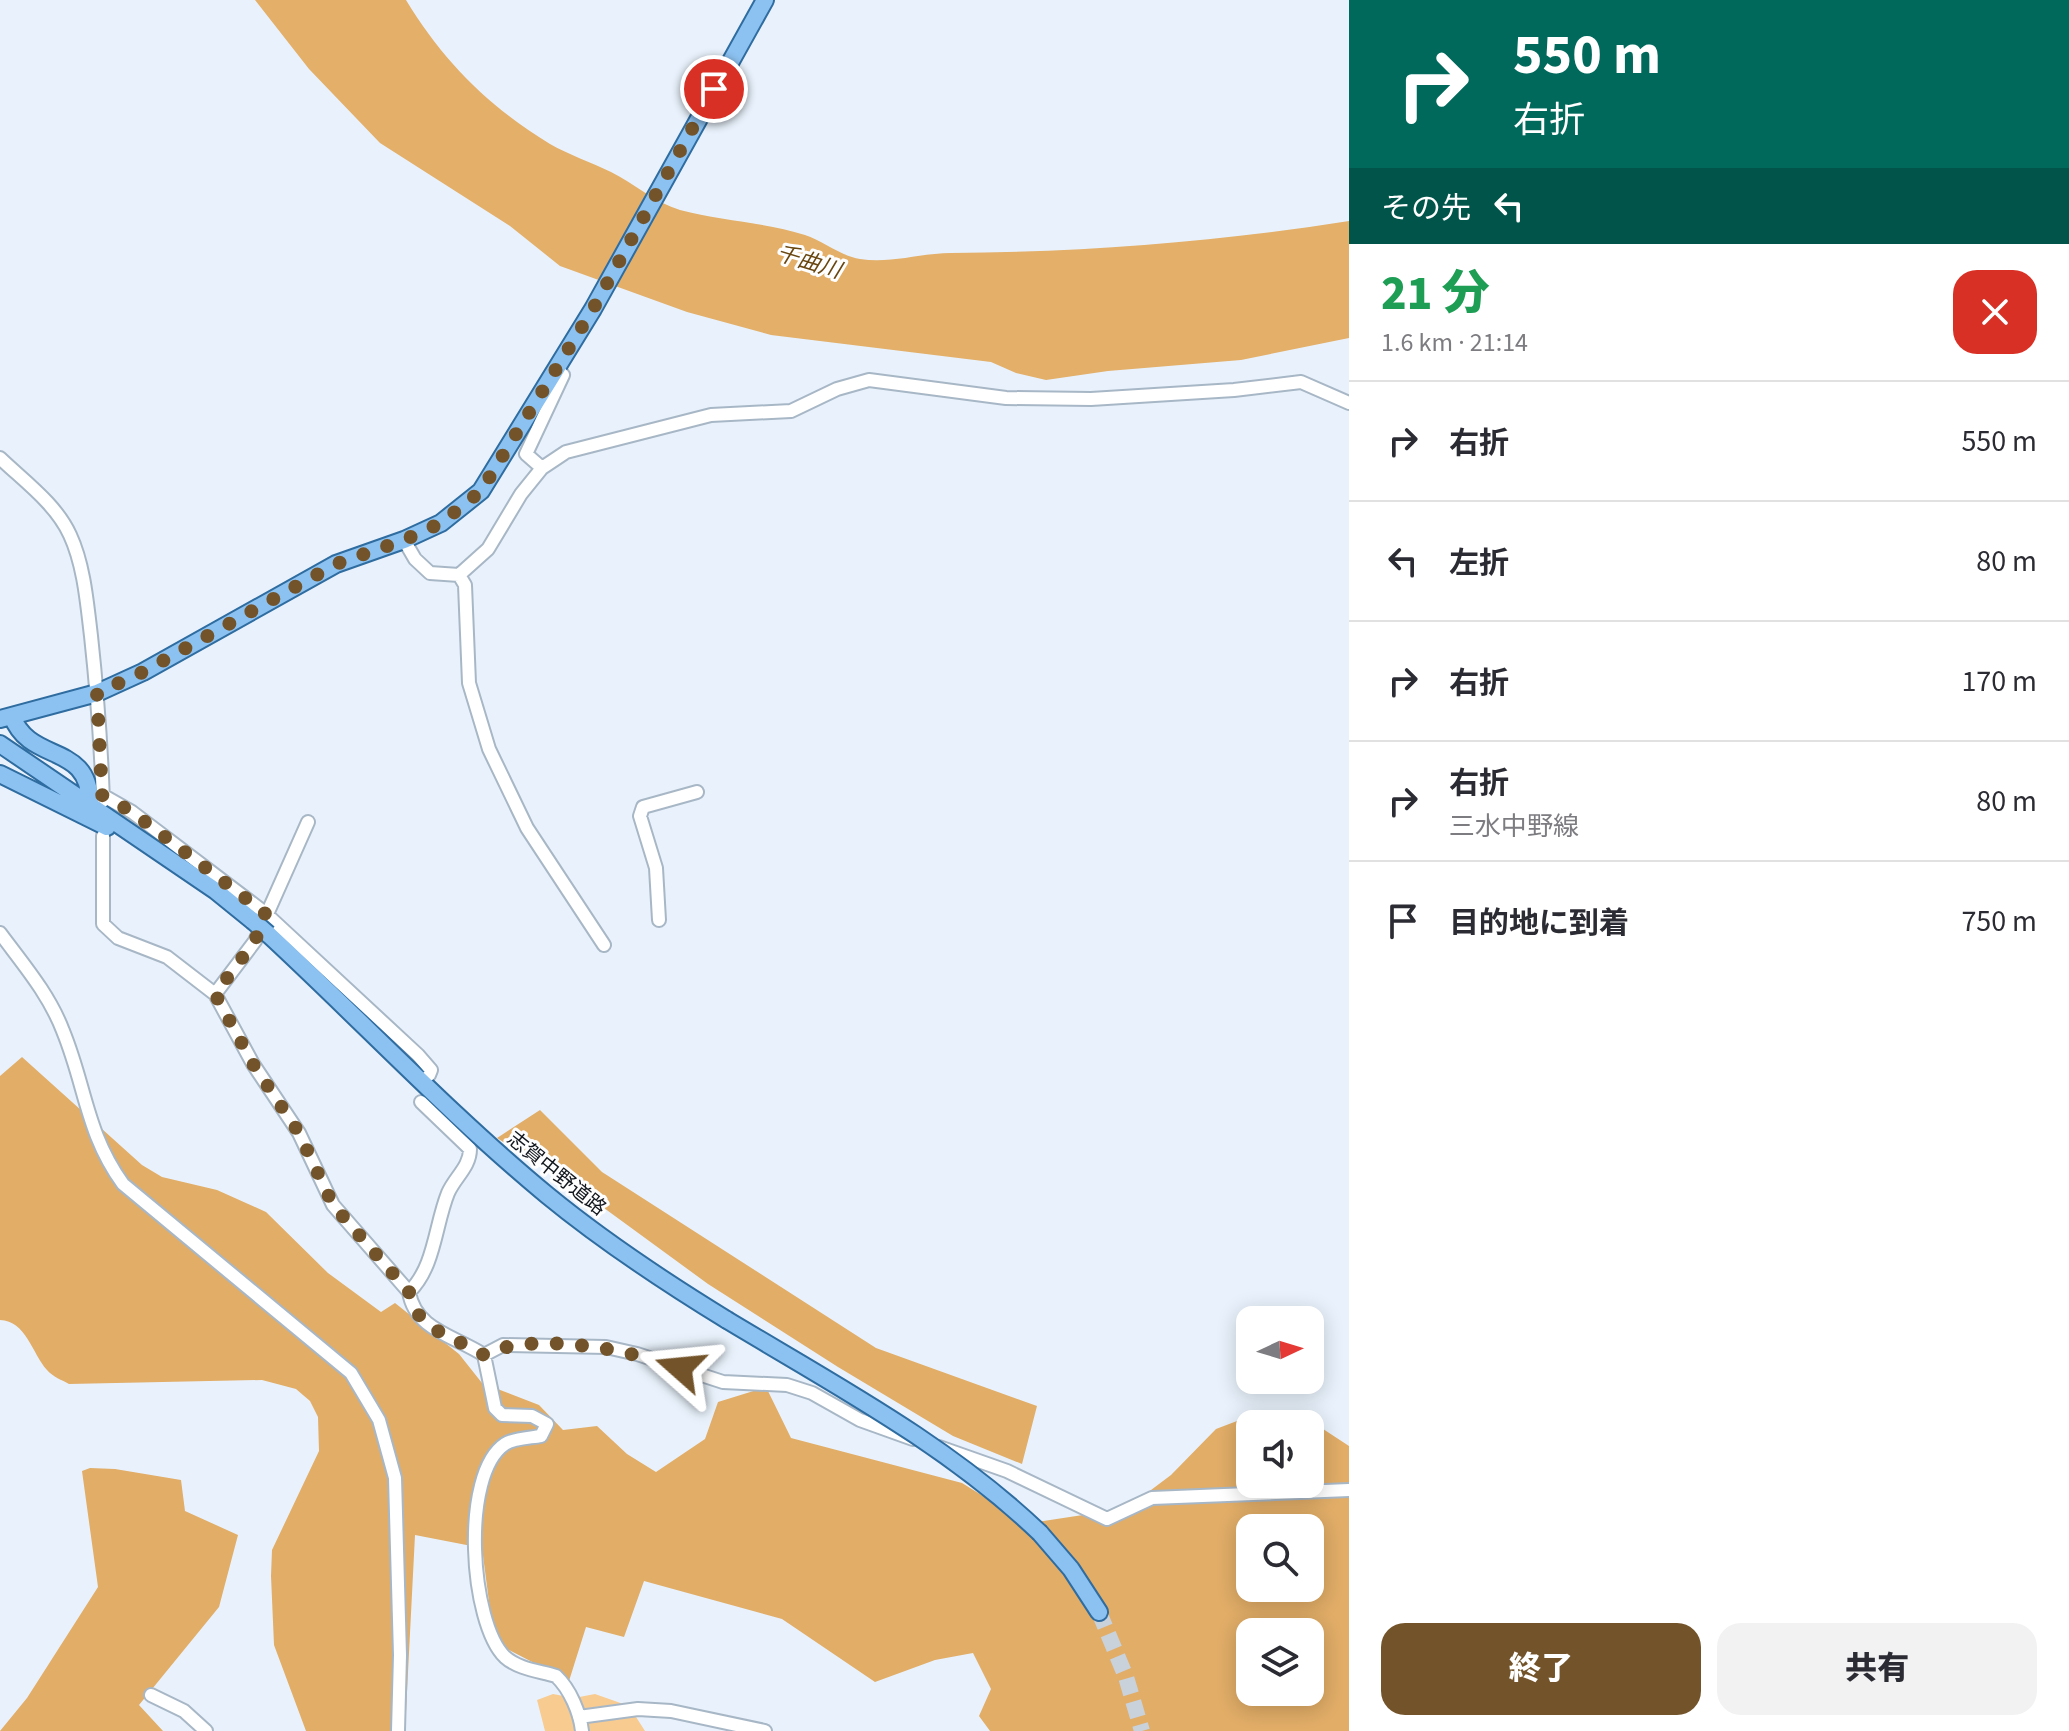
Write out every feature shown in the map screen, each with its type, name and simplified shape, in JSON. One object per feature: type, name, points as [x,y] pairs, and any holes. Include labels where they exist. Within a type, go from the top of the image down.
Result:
[{"type":"main road","points":[[98,802],[80,768],[23,737],[6,717],[97,693],[143,672],[336,564],[441,523],[481,491],[593,309],[745,33],[758,3]]},
{"type":"main road","name":"志賀中野道路","points":[[0,744],[98,802],[159,852],[259,917],[268,934],[444,1103],[547,1196],[669,1285],[952,1458],[988,1485],[1040,1533],[1071,1569],[1099,1612]]},
{"type":"main road","points":[[0,774],[159,852]]},
{"type":"street","points":[[542,468],[526,454],[563,375],[556,368]]},
{"type":"street","points":[[404,540],[415,559],[430,573],[459,575],[488,549],[521,494],[542,468],[566,452],[711,415],[791,411],[837,389],[869,380],[1006,398],[1091,399],[1234,390],[1301,382],[1349,403]]},
{"type":"street","points":[[0,458],[55,512],[70,535],[87,600],[97,693],[98,802],[132,812],[418,1055],[431,1070],[429,1075]]},
{"type":"street","points":[[459,575],[465,585],[469,683],[489,749],[527,828],[604,945]]},
{"type":"street","points":[[659,920],[656,868],[640,816],[643,807],[697,792]]},
{"type":"street","points":[[215,994],[255,941],[259,917],[308,822]]},
{"type":"street","points":[[103,836],[103,924],[118,938],[167,957],[215,994],[253,1064],[299,1133],[333,1205],[409,1292],[412,1307],[421,1321],[484,1355],[495,1408],[507,1416],[532,1416],[547,1424],[541,1436],[506,1443],[493,1457],[476,1502],[473,1532],[487,1631],[500,1652],[515,1664],[556,1676],[562,1681],[579,1717],[582,1731]]},
{"type":"street","points":[[0,933],[56,1013],[78,1074],[93,1132],[108,1163],[123,1184],[351,1373],[375,1411],[395,1478],[400,1655],[398,1731]]},
{"type":"street","points":[[409,1292],[422,1280],[449,1192],[470,1159],[470,1149],[421,1102]]},
{"type":"street","points":[[484,1355],[503,1345],[606,1347],[723,1382],[777,1383],[812,1393],[885,1430],[1000,1468],[1107,1519],[1152,1498],[1349,1490]]},
{"type":"street","points":[[151,1695],[184,1711],[206,1731]]},
{"type":"street","points":[[579,1717],[638,1709],[671,1711],[765,1731]]},
{"type":"shaded area","points":[[22,1057],[142,1165],[162,1177],[217,1190],[266,1212],[328,1273],[381,1312],[395,1303],[459,1354],[482,1383],[539,1405],[563,1430],[597,1426],[627,1454],[656,1472],[705,1439],[718,1402],[766,1387],[791,1438],[962,1483],[996,1504],[1037,1522],[1109,1511],[1143,1496],[1171,1475],[1216,1429],[1236,1421],[1236,1498],[1324,1498],[1324,1430],[1349,1446],[1349,1731],[990,1731],[979,1716],[991,1689],[973,1653],[935,1660],[875,1682],[782,1619],[644,1581],[624,1637],[586,1627],[569,1681],[505,1648],[491,1617],[482,1548],[415,1535],[405,1731],[306,1731],[274,1645],[271,1576],[272,1550],[319,1451],[318,1417],[310,1401],[296,1389],[262,1380],[69,1384],[47,1370],[16,1326],[0,1320],[0,1076]]},
{"type":"shaded area","points":[[540,1110],[602,1172],[876,1348],[1037,1406],[1022,1464],[953,1436],[838,1367],[708,1284],[578,1189],[497,1138]]},
{"type":"shaded area","points":[[90,1468],[181,1480],[185,1511],[238,1535],[219,1607],[139,1705],[163,1731],[0,1731],[27,1698],[98,1587],[82,1471]]},
{"type":"shaded area","points":[[553,1694],[574,1698],[595,1694],[629,1706],[645,1731],[545,1731],[537,1700]]},
{"type":"water","name":"千曲川","points":[[255,0],[406,0],[436,43],[469,81],[507,114],[550,144],[611,172],[671,207],[790,231],[860,259],[1150,244],[1250,235],[1349,221],[1349,338],[1241,360],[1108,371],[1046,380],[1016,373],[991,362],[771,335],[687,312],[560,266],[510,226],[380,143],[309,69]]},
{"type":"tunnel","points":[[1099,1612],[1126,1677],[1142,1731]]},
{"type":"route","points":[[680,1368],[606,1347],[576,1345],[503,1345],[484,1355],[421,1321],[412,1307],[409,1292],[333,1205],[299,1133],[253,1064],[215,994],[255,941],[265,913],[132,812],[102,795],[97,693],[143,672],[336,564],[441,523],[481,491],[593,309],[714,89]]}]
